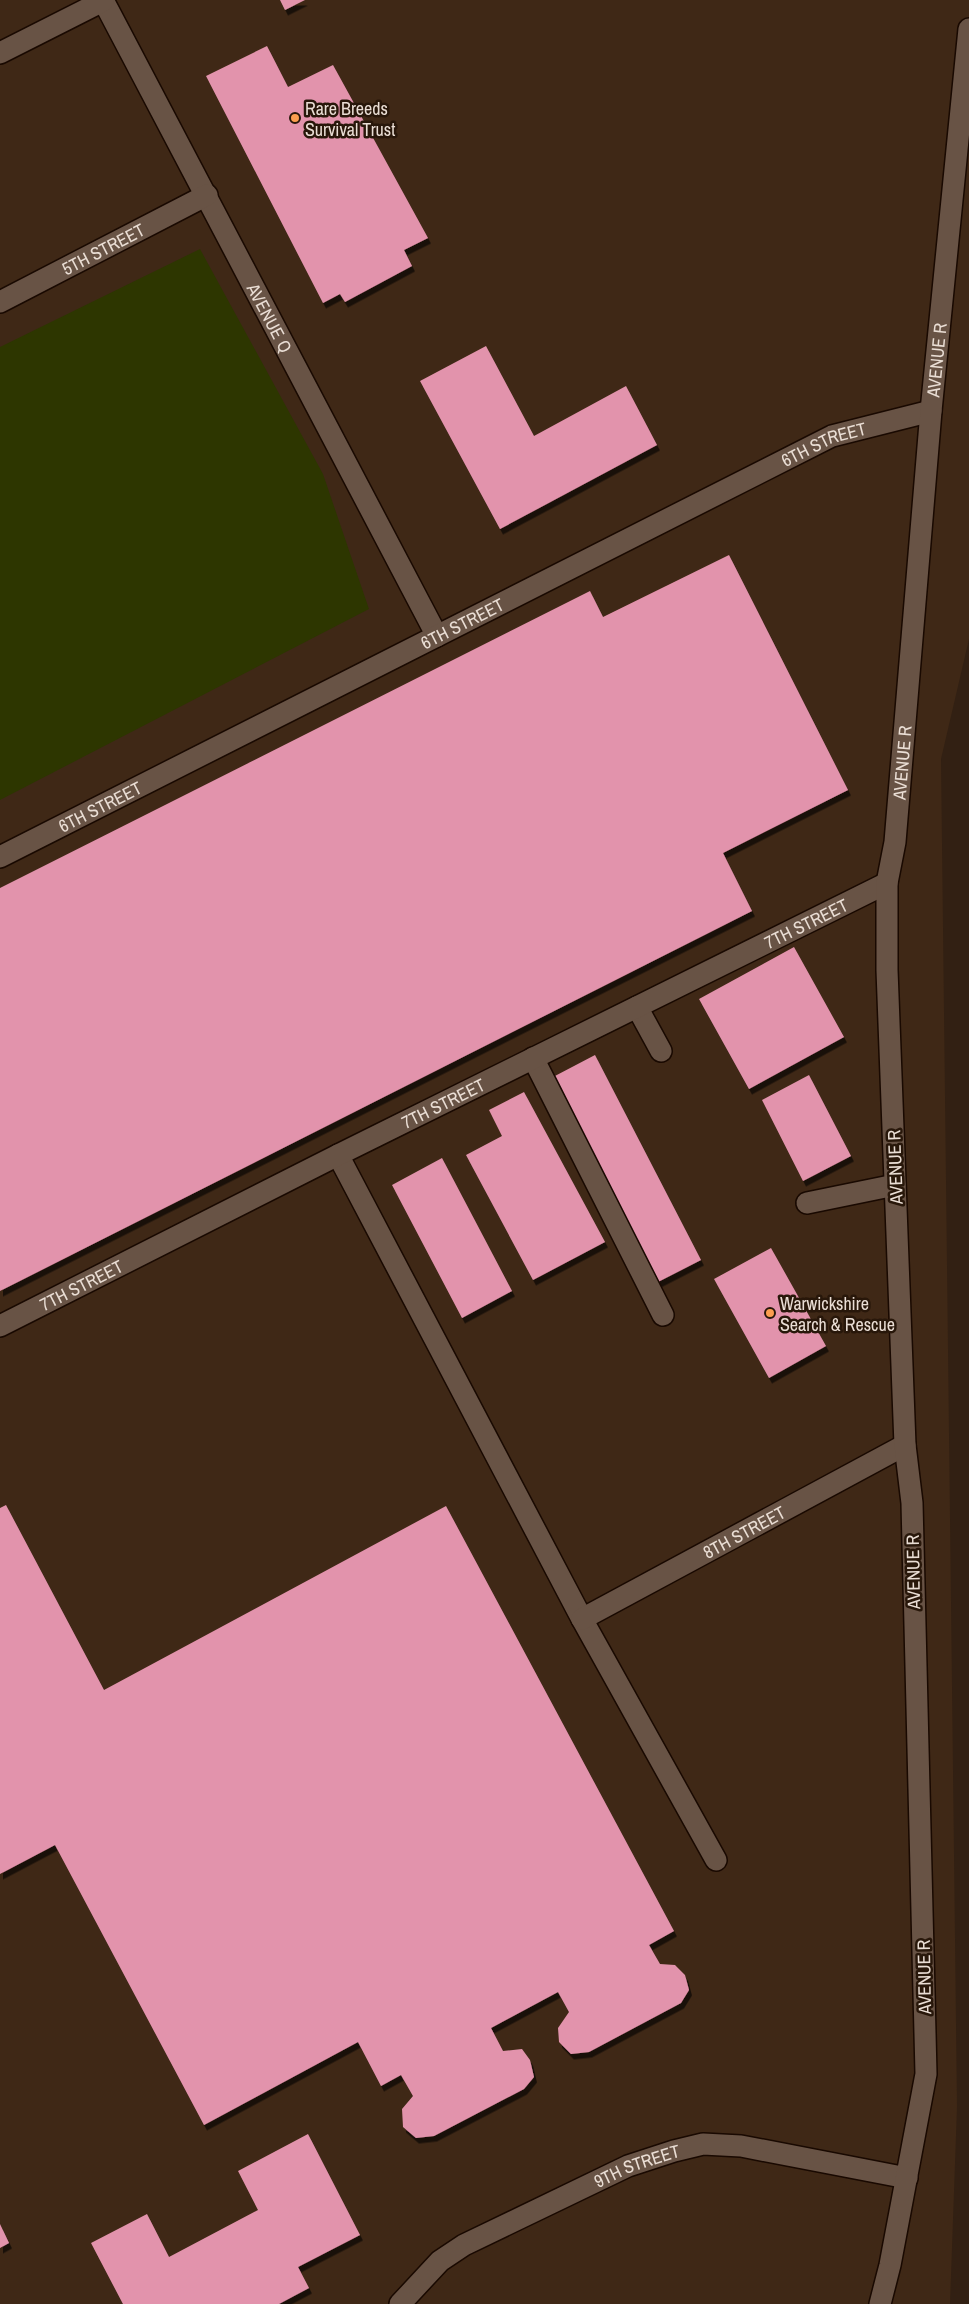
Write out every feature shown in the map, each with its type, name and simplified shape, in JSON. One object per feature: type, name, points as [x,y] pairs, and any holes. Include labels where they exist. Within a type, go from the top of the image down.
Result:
[{"type":"lane","points":[[0,53],[103,0]]},
{"type":"lane","name":"AVENUE Q","points":[[103,0],[437,636]]},
{"type":"lane","name":"AVENUE R","points":[[880,2304],[890,2265],[926,2074],[912,1503],[905,1445],[887,970],[887,883],[895,842],[931,411],[969,29]]},
{"type":"lane","name":"5TH STREET","points":[[0,302],[206,195]]},
{"type":"lane","name":"6TH STREET","points":[[0,857],[832,436],[931,411]]},
{"type":"lane","name":"7TH STREET","points":[[0,1326],[338,1155],[887,883]]},
{"type":"lane","points":[[637,1007],[661,1052]]},
{"type":"lane","points":[[533,1058],[663,1315]]},
{"type":"lane","points":[[338,1155],[582,1620],[716,1860]]},
{"type":"lane","points":[[807,1203],[895,1185]]},
{"type":"lane","name":"8TH STREET","points":[[582,1620],[905,1445]]},
{"type":"lane","name":"9TH STREET","points":[[400,2304],[440,2261],[464,2245],[628,2166],[702,2144],[741,2146],[907,2178]]},
{"type":"shaded area","points":[[0,0],[969,0],[969,639],[941,759],[957,2107],[950,2304],[0,2304]]},
{"type":"green space","points":[[200,249],[323,474],[369,609],[0,800],[0,347]]},
{"type":"building","points":[[280,0],[305,0],[285,10]]},
{"type":"building","points":[[267,46],[288,87],[333,65],[428,238],[404,250],[412,266],[345,302],[340,294],[323,303],[206,76]]},
{"type":"building","points":[[486,346],[534,436],[626,386],[657,445],[500,529],[420,381]]},
{"type":"building","points":[[729,555],[848,790],[723,853],[752,911],[0,1291],[0,888],[590,591],[603,617]]},
{"type":"building","points":[[794,947],[844,1037],[749,1089],[699,999]]},
{"type":"building","points":[[595,1055],[701,1260],[658,1282],[553,1077]]},
{"type":"building","points":[[809,1075],[851,1156],[803,1181],[762,1100]]},
{"type":"building","points":[[524,1092],[605,1242],[533,1280],[466,1155],[502,1136],[489,1110]]},
{"type":"building","points":[[442,1158],[512,1291],[462,1318],[392,1185]]},
{"type":"building","name":"Warwickshire Search & Rescue","points":[[771,1248],[826,1346],[769,1378],[714,1279]]},
{"type":"building","points":[[6,1505],[104,1690],[446,1506],[674,1931],[649,1945],[660,1964],[675,1965],[685,1975],[689,1990],[681,2003],[589,2052],[571,2054],[559,2042],[558,2028],[569,2012],[558,1992],[491,2028],[503,2051],[522,2049],[530,2060],[534,2077],[524,2089],[434,2136],[416,2138],[403,2127],[402,2109],[413,2096],[401,2075],[381,2086],[358,2042],[204,2125],[55,1845],[0,1874],[0,1508]]},
{"type":"building","points":[[308,2134],[360,2235],[298,2267],[309,2288],[279,2304],[123,2304],[91,2243],[147,2214],[169,2257],[258,2210],[238,2171]]},
{"type":"building","points":[[0,2224],[9,2243],[0,2248]]},
{"type":"place","name":"Rare Breeds Survival Trust","points":[[295,118]]},
{"type":"place","name":"Warwickshire Search & Rescue","points":[[770,1313]]}]
